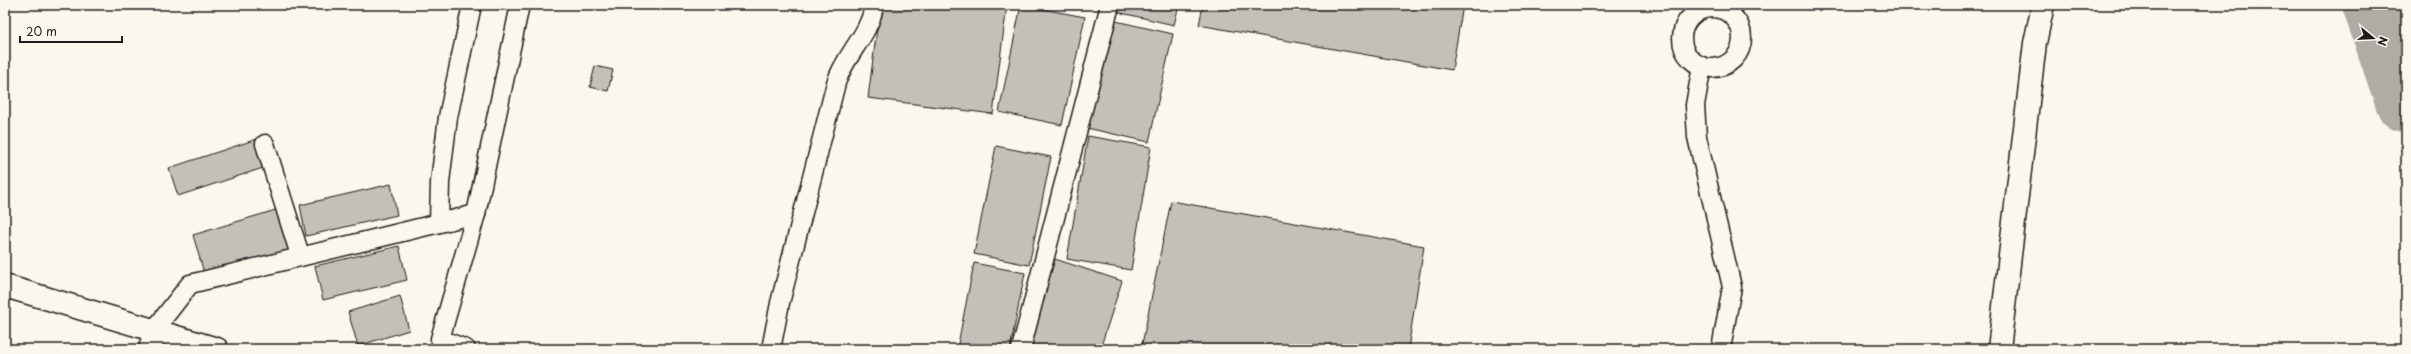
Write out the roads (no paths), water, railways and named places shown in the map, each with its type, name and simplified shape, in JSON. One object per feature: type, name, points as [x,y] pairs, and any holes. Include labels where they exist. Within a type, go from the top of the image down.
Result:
[{"type":"street","points":[[1999,349],[2035,42],[2043,5]]},
{"type":"street","points":[[5,286],[153,339],[217,349]]},
{"type":"lane","points":[[439,223],[440,182],[448,117],[472,5]]},
{"type":"lane","points":[[466,349],[440,339],[476,214],[520,5]]},
{"type":"lane","points":[[770,349],[780,303],[839,72],[869,27],[874,5]]},
{"type":"lane","points":[[1020,349],[1110,5]]},
{"type":"lane","points":[[1702,66],[1695,105],[1697,137],[1732,287],[1721,349]]},
{"type":"lane","points":[[265,144],[300,255]]},
{"type":"lane","points":[[153,339],[190,284],[300,255],[476,214]]},
{"type":"waterway","points":[[2373,5],[2406,102]]}]
